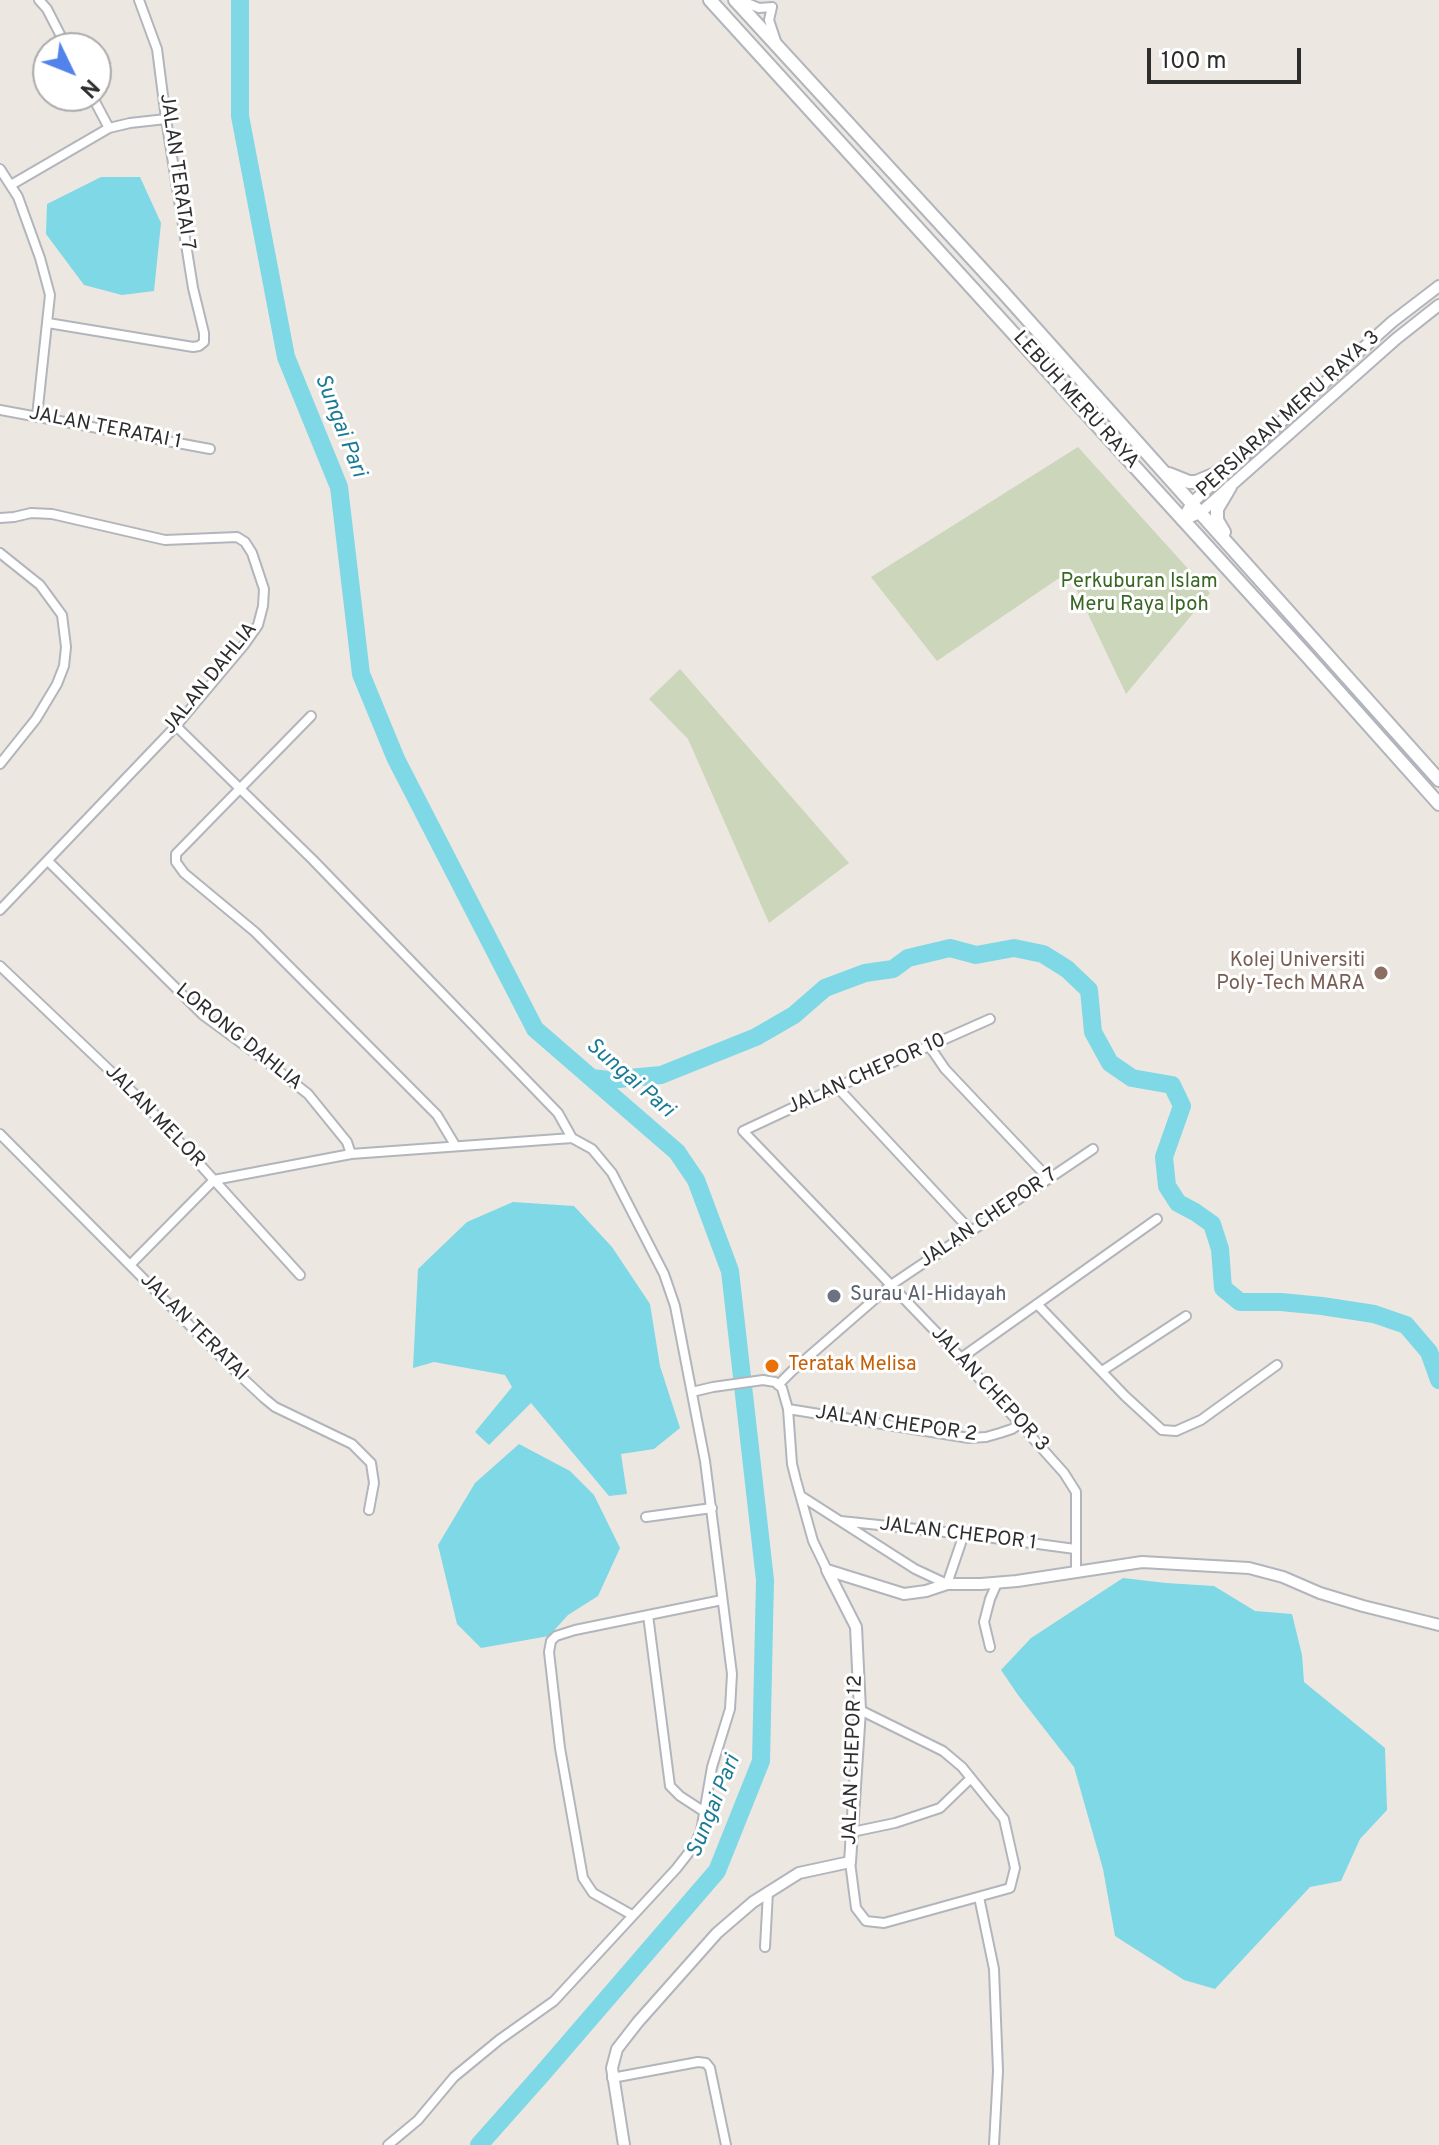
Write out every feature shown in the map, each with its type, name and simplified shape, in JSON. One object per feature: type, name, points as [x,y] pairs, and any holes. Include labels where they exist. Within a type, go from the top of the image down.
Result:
[{"type":"main road","name":"LEBUH MERU RAYA","points":[[710,0],[1439,804]]},
{"type":"main road","name":"LEBUH MERU RAYA","points":[[738,0],[1439,780]]},
{"type":"main road","points":[[1162,470],[1181,480],[1196,482],[1215,474],[1245,453]]},
{"type":"main road","points":[[1230,487],[1217,509],[1217,520],[1238,556]]},
{"type":"street","points":[[39,0],[59,32]]},
{"type":"street","name":"JALAN TERATAI 7","points":[[48,323],[193,347],[201,344],[204,336],[193,288],[157,49],[139,0]]},
{"type":"street","points":[[738,0],[759,8],[776,4]]},
{"type":"street","points":[[776,4],[769,20],[782,52]]},
{"type":"street","points":[[100,112],[109,128]]},
{"type":"street","points":[[11,185],[109,128],[166,119]]},
{"type":"street","points":[[0,169],[18,197],[50,295],[37,416]]},
{"type":"street","name":"PERSIARAN MERU RAYA 3","points":[[1182,520],[1245,453],[1392,322],[1439,286]]},
{"type":"street","name":"PERSIARAN MERU RAYA 3","points":[[1196,508],[1230,487],[1396,339],[1439,305]]},
{"type":"street","name":"JALAN TERATAI 1","points":[[0,410],[210,449]]},
{"type":"street","name":"JALAN DAHLIA","points":[[0,518],[31,513],[52,514],[165,540],[237,537],[245,542],[252,553],[264,589],[258,625],[176,726],[0,910]]},
{"type":"street","points":[[0,553],[40,585],[62,615],[66,647],[64,666],[57,684],[36,719],[0,764]]},
{"type":"street","points":[[311,716],[176,854],[176,862],[184,873],[255,932],[437,1115],[455,1145]]},
{"type":"street","points":[[176,726],[274,821],[558,1113],[572,1138],[592,1149],[605,1162],[664,1274],[675,1306],[712,1508],[732,1694],[712,1767],[701,1831],[694,1846],[554,2001],[454,2077],[418,2120],[388,2145]]},
{"type":"street","name":"LORONG DAHLIA","points":[[48,861],[203,1015],[308,1094],[347,1142],[351,1154]]},
{"type":"street","name":"JALAN MELOR","points":[[0,966],[146,1105],[300,1275]]},
{"type":"street","name":"JALAN CHEPOR 10","points":[[743,1131],[990,1019]]},
{"type":"street","points":[[930,1047],[945,1069],[1049,1179]]},
{"type":"street","points":[[837,1087],[972,1232]]},
{"type":"street","name":"JALAN CHEPOR 3","points":[[743,1131],[961,1358],[1074,1486],[1077,1497],[1076,1571]]},
{"type":"street","name":"JALAN TERATAI","points":[[0,1134],[264,1398],[275,1407],[352,1444],[371,1463],[374,1483],[369,1510]]},
{"type":"street","points":[[130,1265],[214,1180],[351,1154],[572,1138]]},
{"type":"street","name":"JALAN CHEPOR 7","points":[[778,1385],[891,1285],[1093,1149]]},
{"type":"street","points":[[961,1358],[1157,1219]]},
{"type":"street","points":[[1037,1304],[1162,1430],[1176,1431],[1201,1420],[1277,1365]]},
{"type":"street","points":[[1102,1371],[1186,1316]]},
{"type":"street","points":[[692,1392],[763,1380],[778,1385]]},
{"type":"street","name":"JALAN CHEPOR 2","points":[[778,1385],[782,1388],[788,1409],[969,1438],[1000,1433],[1021,1423]]},
{"type":"street","points":[[788,1409],[792,1464],[813,1541],[827,1570],[904,1594],[947,1584],[997,1583],[1142,1562],[1249,1568],[1363,1606],[1439,1625]]},
{"type":"street","name":"JALAN CHEPOR 1","points":[[800,1495],[915,1569],[947,1584]]},
{"type":"street","points":[[646,1517],[712,1508]]},
{"type":"street","name":"JALAN CHEPOR 1","points":[[841,1521],[1075,1549]]},
{"type":"street","points":[[947,1584],[964,1534]]},
{"type":"street","name":"JALAN CHEPOR 12","points":[[827,1570],[856,1627],[860,1710],[850,1862]]},
{"type":"street","points":[[990,1647],[985,1633],[985,1613],[997,1583]]},
{"type":"street","points":[[632,1915],[593,1893],[583,1878],[560,1748],[549,1652],[551,1641],[556,1636],[575,1630],[722,1600]]},
{"type":"street","points":[[648,1615],[670,1786],[703,1811]]},
{"type":"street","points":[[624,2145],[612,2078],[614,2055],[638,2022],[717,1933],[768,1892],[804,1871],[850,1862],[856,1908],[866,1921],[884,1923],[1010,1888],[1015,1868],[1004,1819],[962,1767],[943,1751],[860,1710]]},
{"type":"street","points":[[852,1832],[895,1823],[940,1808],[971,1778]]},
{"type":"street","points":[[765,1947],[768,1892]]},
{"type":"street","points":[[979,1897],[994,1969],[998,2071],[994,2145]]},
{"type":"street","points":[[612,2078],[706,2063],[710,2068],[726,2145]]},
{"type":"green space","name":"Perkuburan Islam Meru Raya Ipoh","points":[[1078,447],[1210,593],[1126,694],[1068,572],[937,661],[871,577]]},
{"type":"green space","points":[[680,669],[849,863],[769,923],[688,739],[649,699]]},
{"type":"water","points":[[101,177],[140,177],[161,223],[154,291],[122,295],[84,285],[46,234],[47,204]]},
{"type":"water","points":[[513,1202],[574,1206],[612,1247],[650,1304],[660,1366],[680,1428],[654,1449],[621,1454],[627,1494],[609,1496],[531,1403],[489,1445],[475,1432],[512,1387],[505,1375],[434,1362],[413,1368],[418,1269],[467,1222]]},
{"type":"water","points":[[519,1444],[570,1471],[594,1495],[620,1548],[598,1596],[568,1615],[549,1636],[481,1648],[457,1624],[438,1545],[475,1483]]},
{"type":"water","points":[[1123,1578],[1214,1586],[1255,1611],[1292,1614],[1302,1655],[1304,1682],[1385,1748],[1387,1810],[1360,1839],[1341,1881],[1310,1887],[1215,1989],[1184,1980],[1115,1936],[1103,1869],[1074,1767],[1001,1670],[1031,1638]]},
{"type":"waterway","name":"Sungai Pari","points":[[240,0],[240,116],[286,357],[339,487],[361,674],[396,759],[535,1029],[677,1152],[696,1180],[730,1271],[765,1580],[761,1761],[717,1871],[479,2145]]},
{"type":"waterway","points":[[592,1078],[608,1080],[661,1075],[756,1037],[794,1015],[825,988],[865,973],[893,969],[908,958],[950,948],[976,955],[1014,948],[1043,954],[1067,969],[1089,990],[1093,1032],[1110,1063],[1132,1078],[1172,1085],[1182,1106],[1164,1157],[1167,1186],[1178,1203],[1212,1224],[1220,1249],[1223,1288],[1240,1302],[1322,1306],[1374,1314],[1406,1325],[1429,1352],[1439,1380]]},
{"type":"place","name":"Kolej Universiti Poly-Tech MARA","points":[[1381,973]]},
{"type":"place","name":"Surau Al-Hidayah","points":[[834,1296]]},
{"type":"place","name":"Teratak Melisa","points":[[772,1366]]}]
